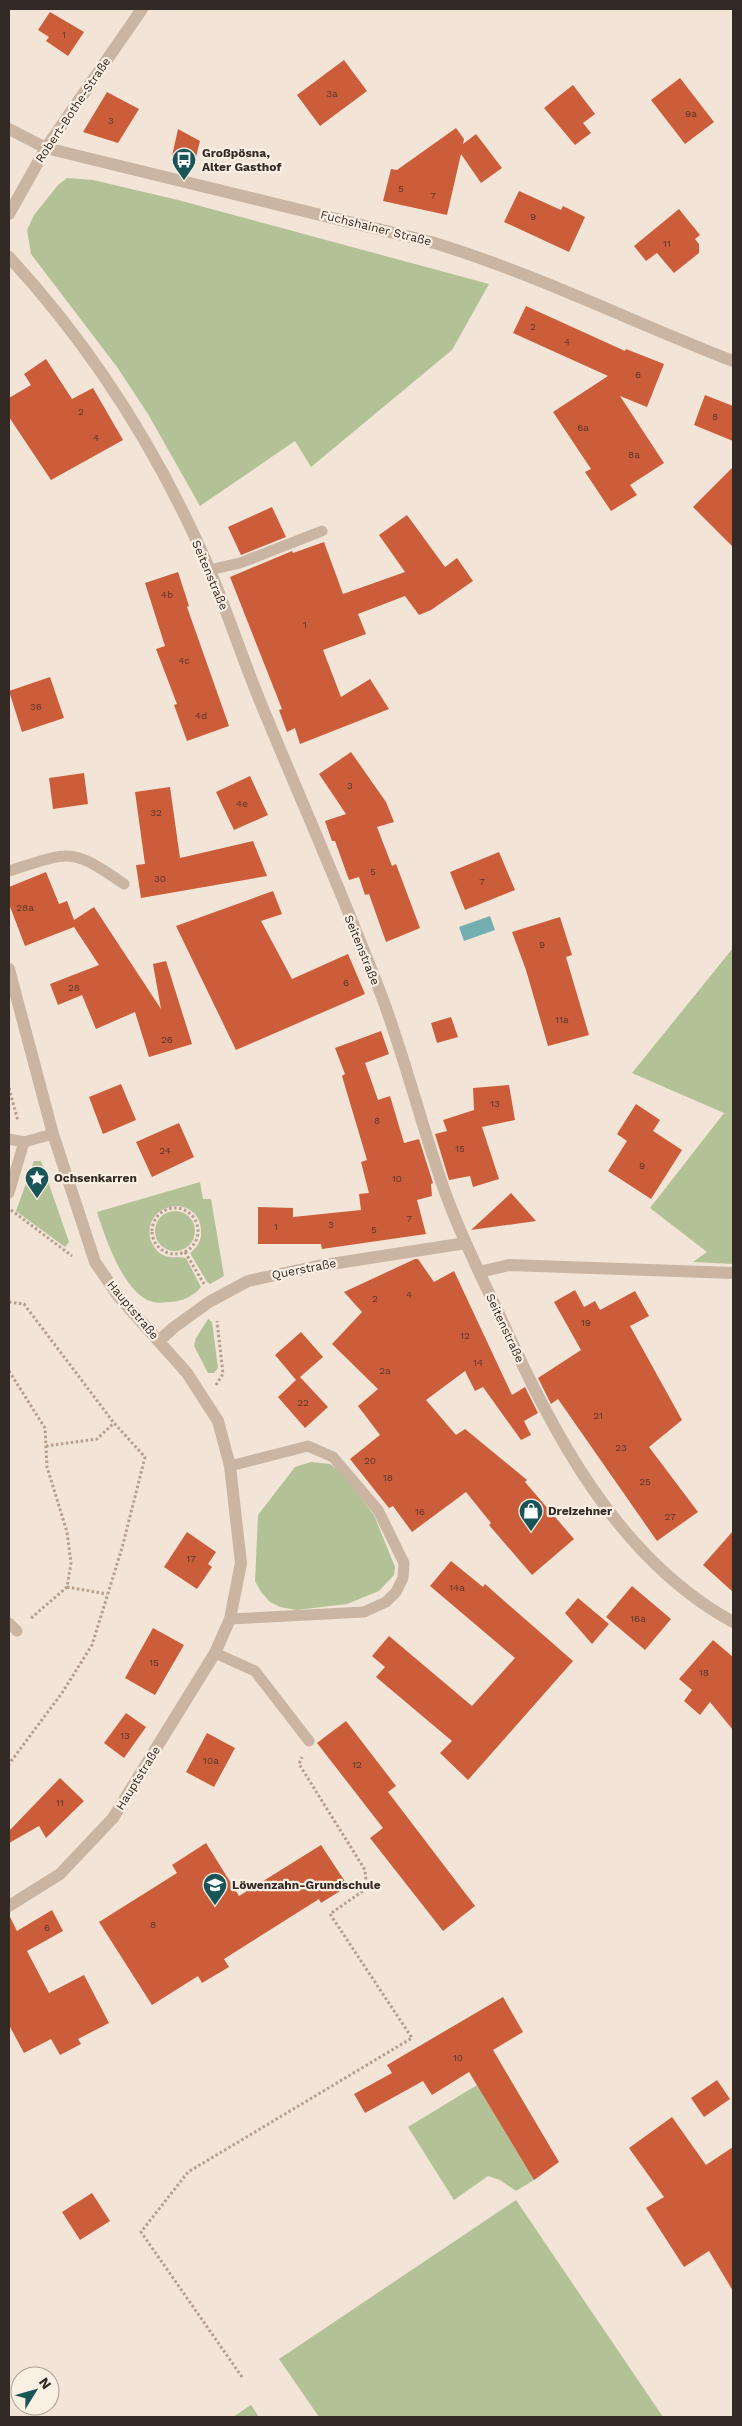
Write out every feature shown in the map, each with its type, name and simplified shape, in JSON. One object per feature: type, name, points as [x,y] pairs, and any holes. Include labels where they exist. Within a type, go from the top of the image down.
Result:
[{"type":"street","name":"Robert-Bothe-Straße","points":[[9,214],[46,148],[142,9]]},
{"type":"street","name":"Fuchshainer Straße","points":[[9,129],[46,148],[421,239],[465,252],[733,361]]},
{"type":"street","name":"Seitenstraße","points":[[9,257],[39,290],[103,373],[154,458],[209,570],[249,676],[382,997],[412,1082],[444,1190],[466,1243],[532,1387],[596,1494],[638,1546],[658,1567],[690,1594],[733,1622]]},
{"type":"street","name":"Hauptstraße","points":[[9,969],[53,1134],[95,1262],[119,1297],[159,1341],[207,1401],[218,1421],[230,1466],[241,1563],[230,1619],[214,1653],[113,1818],[60,1874],[9,1906]]},
{"type":"street","name":"Querstraße","points":[[159,1341],[173,1328],[211,1301],[248,1281],[466,1243]]},
{"type":"street","points":[[479,1272],[508,1265],[733,1273]]},
{"type":"lane","points":[[209,570],[240,564],[322,531]]},
{"type":"lane","points":[[9,871],[63,854],[76,855],[98,866],[124,884]]},
{"type":"lane","points":[[9,1139],[24,1142],[53,1134]]},
{"type":"lane","points":[[9,1193],[24,1142]]},
{"type":"lane","points":[[230,1466],[308,1446],[333,1456],[378,1510],[404,1563],[403,1578],[396,1592],[386,1602],[364,1612],[230,1619]]},
{"type":"lane","points":[[214,1653],[256,1671],[309,1740]]},
{"type":"path","points":[[9,1088],[24,1142]]},
{"type":"path","points":[[9,1208],[78,1260],[95,1262]]},
{"type":"path","points":[[178,1209],[186,1212],[195,1220],[197,1236],[192,1247],[185,1252],[174,1254],[166,1252],[154,1241],[153,1225],[163,1212],[178,1209]]},
{"type":"path","points":[[185,1252],[217,1315],[223,1374],[207,1401]]},
{"type":"path","points":[[9,1302],[24,1304],[114,1424],[145,1457],[108,1594],[92,1645],[62,1692],[9,1764]]},
{"type":"path","points":[[9,1371],[44,1428],[47,1467],[67,1532],[71,1563],[67,1587],[13,1627]]},
{"type":"path","points":[[46,1446],[97,1439],[114,1424]]},
{"type":"path","points":[[67,1587],[108,1594]]},
{"type":"path","points":[[242,2377],[141,2232],[188,2172],[412,2038],[330,1914],[363,1891],[366,1881],[365,1870],[299,1764],[309,1740]]},
{"type":"green space","points":[[67,178],[93,180],[178,200],[489,284],[452,350],[311,467],[295,441],[200,506],[148,414],[117,367],[31,254],[27,230],[34,215],[58,185]]},
{"type":"green space","points":[[733,948],[733,1264],[693,1262],[707,1252],[650,1208],[724,1113],[632,1073]]},
{"type":"green space","points":[[34,1161],[41,1161],[69,1242],[65,1247],[16,1211]]},
{"type":"green space","points":[[200,1182],[203,1199],[211,1199],[224,1276],[210,1284],[207,1282],[190,1253],[195,1249],[201,1237],[198,1218],[191,1211],[182,1207],[172,1206],[163,1209],[155,1216],[150,1225],[152,1242],[163,1255],[186,1258],[201,1287],[191,1296],[182,1300],[164,1303],[153,1302],[143,1297],[125,1277],[117,1264],[97,1212]]},
{"type":"green space","points":[[175,1211],[189,1217],[195,1231],[189,1245],[175,1251],[161,1245],[155,1231],[161,1217]]},
{"type":"green space","points":[[208,1319],[212,1322],[218,1368],[214,1373],[208,1373],[194,1346],[196,1338]]},
{"type":"green space","points":[[311,1462],[330,1464],[342,1473],[374,1515],[395,1567],[394,1575],[379,1591],[347,1604],[297,1610],[280,1607],[270,1602],[261,1592],[255,1581],[258,1515],[295,1467]]},
{"type":"green space","points":[[477,2085],[534,2180],[516,2191],[500,2180],[488,2176],[454,2200],[408,2127]]},
{"type":"green space","points":[[516,2200],[663,2417],[319,2417],[279,2359]]},
{"type":"green space","points":[[251,2405],[259,2417],[233,2417]]},
{"type":"water","points":[[490,916],[495,930],[464,941],[459,927]]},
{"type":"building","points":[[50,12],[84,32],[68,56],[46,41],[49,37],[38,30]]},
{"type":"building","points":[[344,60],[367,91],[320,126],[297,95]]},
{"type":"building","points":[[680,78],[714,122],[685,144],[651,100]]},
{"type":"building","points":[[573,85],[595,114],[583,123],[591,133],[575,145],[544,108]]},
{"type":"building","points":[[107,92],[139,109],[118,143],[83,132]]},
{"type":"building","points":[[456,128],[464,139],[463,144],[476,134],[502,168],[481,183],[461,154],[447,215],[383,201],[391,169],[397,170]]},
{"type":"building","points":[[178,129],[200,141],[195,161],[172,156]]},
{"type":"building","points":[[519,191],[561,210],[563,206],[585,217],[569,252],[504,222]]},
{"type":"building","points":[[679,209],[700,235],[695,239],[699,244],[699,253],[674,273],[657,253],[646,261],[634,246]]},
{"type":"building","points":[[526,306],[625,351],[626,349],[664,364],[647,407],[620,396],[664,463],[630,485],[637,495],[611,511],[585,472],[591,469],[553,412],[608,376],[513,333]]},
{"type":"building","points":[[46,359],[72,399],[93,388],[123,440],[51,480],[9,417],[9,398],[31,385],[24,374]]},
{"type":"building","points":[[705,395],[733,406],[733,441],[694,425]]},
{"type":"building","points":[[733,467],[733,547],[693,507]]},
{"type":"building","points":[[272,507],[286,537],[241,555],[228,527]]},
{"type":"building","points":[[407,515],[445,567],[457,558],[473,581],[431,610],[419,615],[405,596],[358,614],[366,634],[323,650],[341,697],[370,679],[389,709],[300,744],[295,728],[287,732],[279,710],[282,709],[230,577],[292,551],[293,553],[324,542],[343,594],[405,572],[379,535]]},
{"type":"building","points":[[178,572],[189,606],[187,607],[229,726],[187,741],[174,705],[177,704],[156,649],[165,646],[145,583]]},
{"type":"building","points":[[50,677],[64,718],[22,732],[9,691]]},
{"type":"building","points":[[351,752],[386,802],[394,822],[377,827],[392,866],[396,864],[420,928],[386,942],[369,894],[365,895],[359,877],[349,880],[335,841],[332,841],[325,821],[346,814],[319,774]]},
{"type":"building","points":[[84,773],[88,804],[53,809],[49,778]]},
{"type":"building","points":[[250,776],[268,815],[234,830],[216,792]]},
{"type":"building","points":[[170,787],[180,858],[253,841],[267,876],[141,898],[136,865],[145,864],[135,792]]},
{"type":"building","points":[[499,852],[515,890],[465,910],[450,872]]},
{"type":"building","points":[[46,872],[59,904],[67,901],[74,920],[94,907],[161,1009],[153,964],[166,961],[192,1044],[149,1057],[135,1012],[96,1029],[82,995],[58,1005],[50,984],[99,965],[74,927],[25,946],[9,904],[9,887]]},
{"type":"building","points":[[273,891],[282,914],[261,921],[292,979],[348,954],[365,994],[236,1050],[176,926]]},
{"type":"building","points":[[560,917],[572,955],[566,957],[589,1035],[548,1046],[526,970],[512,932]]},
{"type":"building","points":[[451,1017],[458,1037],[437,1043],[431,1023]]},
{"type":"building","points":[[381,1031],[389,1054],[365,1063],[378,1100],[390,1096],[404,1143],[419,1139],[433,1183],[431,1184],[432,1196],[417,1200],[426,1234],[322,1249],[321,1244],[258,1244],[258,1207],[293,1208],[293,1217],[361,1210],[359,1194],[369,1193],[361,1162],[367,1160],[342,1076],[345,1074],[335,1048]]},
{"type":"building","points":[[121,1084],[136,1120],[103,1134],[89,1097]]},
{"type":"building","points":[[509,1085],[515,1120],[482,1127],[499,1179],[473,1187],[470,1176],[449,1180],[435,1134],[447,1131],[443,1120],[474,1110],[473,1088]]},
{"type":"building","points":[[636,1104],[660,1120],[653,1131],[682,1150],[651,1199],[608,1171],[627,1141],[617,1134]]},
{"type":"building","points":[[179,1123],[194,1157],[152,1177],[136,1142]]},
{"type":"building","points":[[511,1193],[536,1221],[471,1230]]},
{"type":"building","points":[[418,1259],[434,1282],[454,1271],[512,1395],[525,1387],[538,1413],[524,1421],[531,1435],[521,1440],[483,1387],[475,1391],[465,1371],[426,1400],[456,1435],[465,1429],[527,1480],[525,1482],[574,1539],[532,1575],[489,1525],[491,1523],[466,1492],[412,1532],[393,1506],[389,1508],[350,1459],[380,1435],[358,1406],[378,1389],[332,1344],[362,1312],[344,1292]]},
{"type":"building","points":[[575,1290],[584,1307],[595,1301],[600,1310],[635,1291],[649,1316],[630,1326],[682,1420],[649,1447],[698,1512],[657,1541],[558,1399],[551,1404],[538,1378],[581,1350],[554,1302]]},
{"type":"building","points":[[301,1332],[323,1357],[300,1377],[328,1407],[305,1428],[278,1397],[296,1380],[275,1355]]},
{"type":"building","points":[[733,1531],[733,1592],[703,1565]]},
{"type":"building","points":[[187,1532],[216,1552],[208,1564],[212,1567],[197,1589],[164,1567]]},
{"type":"building","points":[[451,1561],[483,1587],[485,1584],[573,1661],[468,1780],[440,1753],[452,1741],[376,1677],[385,1667],[372,1656],[389,1636],[472,1706],[515,1658],[430,1586]]},
{"type":"building","points":[[632,1586],[671,1619],[645,1650],[606,1617]]},
{"type":"building","points":[[578,1598],[609,1624],[592,1644],[565,1613]]},
{"type":"building","points":[[153,1628],[184,1645],[155,1695],[125,1678]]},
{"type":"building","points":[[713,1640],[733,1657],[733,1730],[710,1702],[700,1715],[684,1701],[692,1690],[679,1679]]},
{"type":"building","points":[[126,1713],[146,1727],[124,1758],[104,1743]]},
{"type":"building","points":[[346,1721],[396,1786],[388,1792],[475,1906],[443,1931],[370,1838],[383,1828],[317,1743]]},
{"type":"building","points":[[207,1733],[235,1748],[214,1787],[186,1772]]},
{"type":"building","points":[[60,1778],[84,1801],[46,1838],[39,1826],[9,1843],[9,1831]]},
{"type":"building","name":"Löwenzahn-Grundschule","points":[[206,1843],[239,1896],[321,1845],[348,1886],[321,1903],[319,1899],[224,1959],[229,1967],[202,1983],[198,1976],[152,2005],[99,1922],[177,1873],[172,1865]]},
{"type":"building","points":[[52,1910],[63,1931],[27,1951],[49,1993],[84,1975],[109,2023],[78,2039],[81,2044],[60,2055],[51,2039],[24,2053],[9,2025],[9,1915],[17,1931]]},
{"type":"building","points":[[503,1997],[523,2032],[493,2050],[559,2162],[534,2180],[469,2072],[432,2095],[423,2081],[365,2113],[354,2094],[392,2073],[387,2065]]},
{"type":"building","points":[[717,2080],[730,2099],[704,2117],[691,2098]]},
{"type":"building","points":[[672,2117],[706,2165],[733,2147],[733,2291],[709,2251],[684,2267],[646,2208],[664,2197],[629,2148]]},
{"type":"building","points":[[92,2193],[110,2221],[80,2240],[62,2212]]},
{"type":"place","name":"Großpösna, Alter Gasthof","points":[[184,181]]},
{"type":"place","name":"Ochsenkarren","points":[[37,1199]]},
{"type":"place","name":"Dreizehner","points":[[531,1532]]},
{"type":"place","name":"Löwenzahn-Grundschule","points":[[215,1906]]}]
